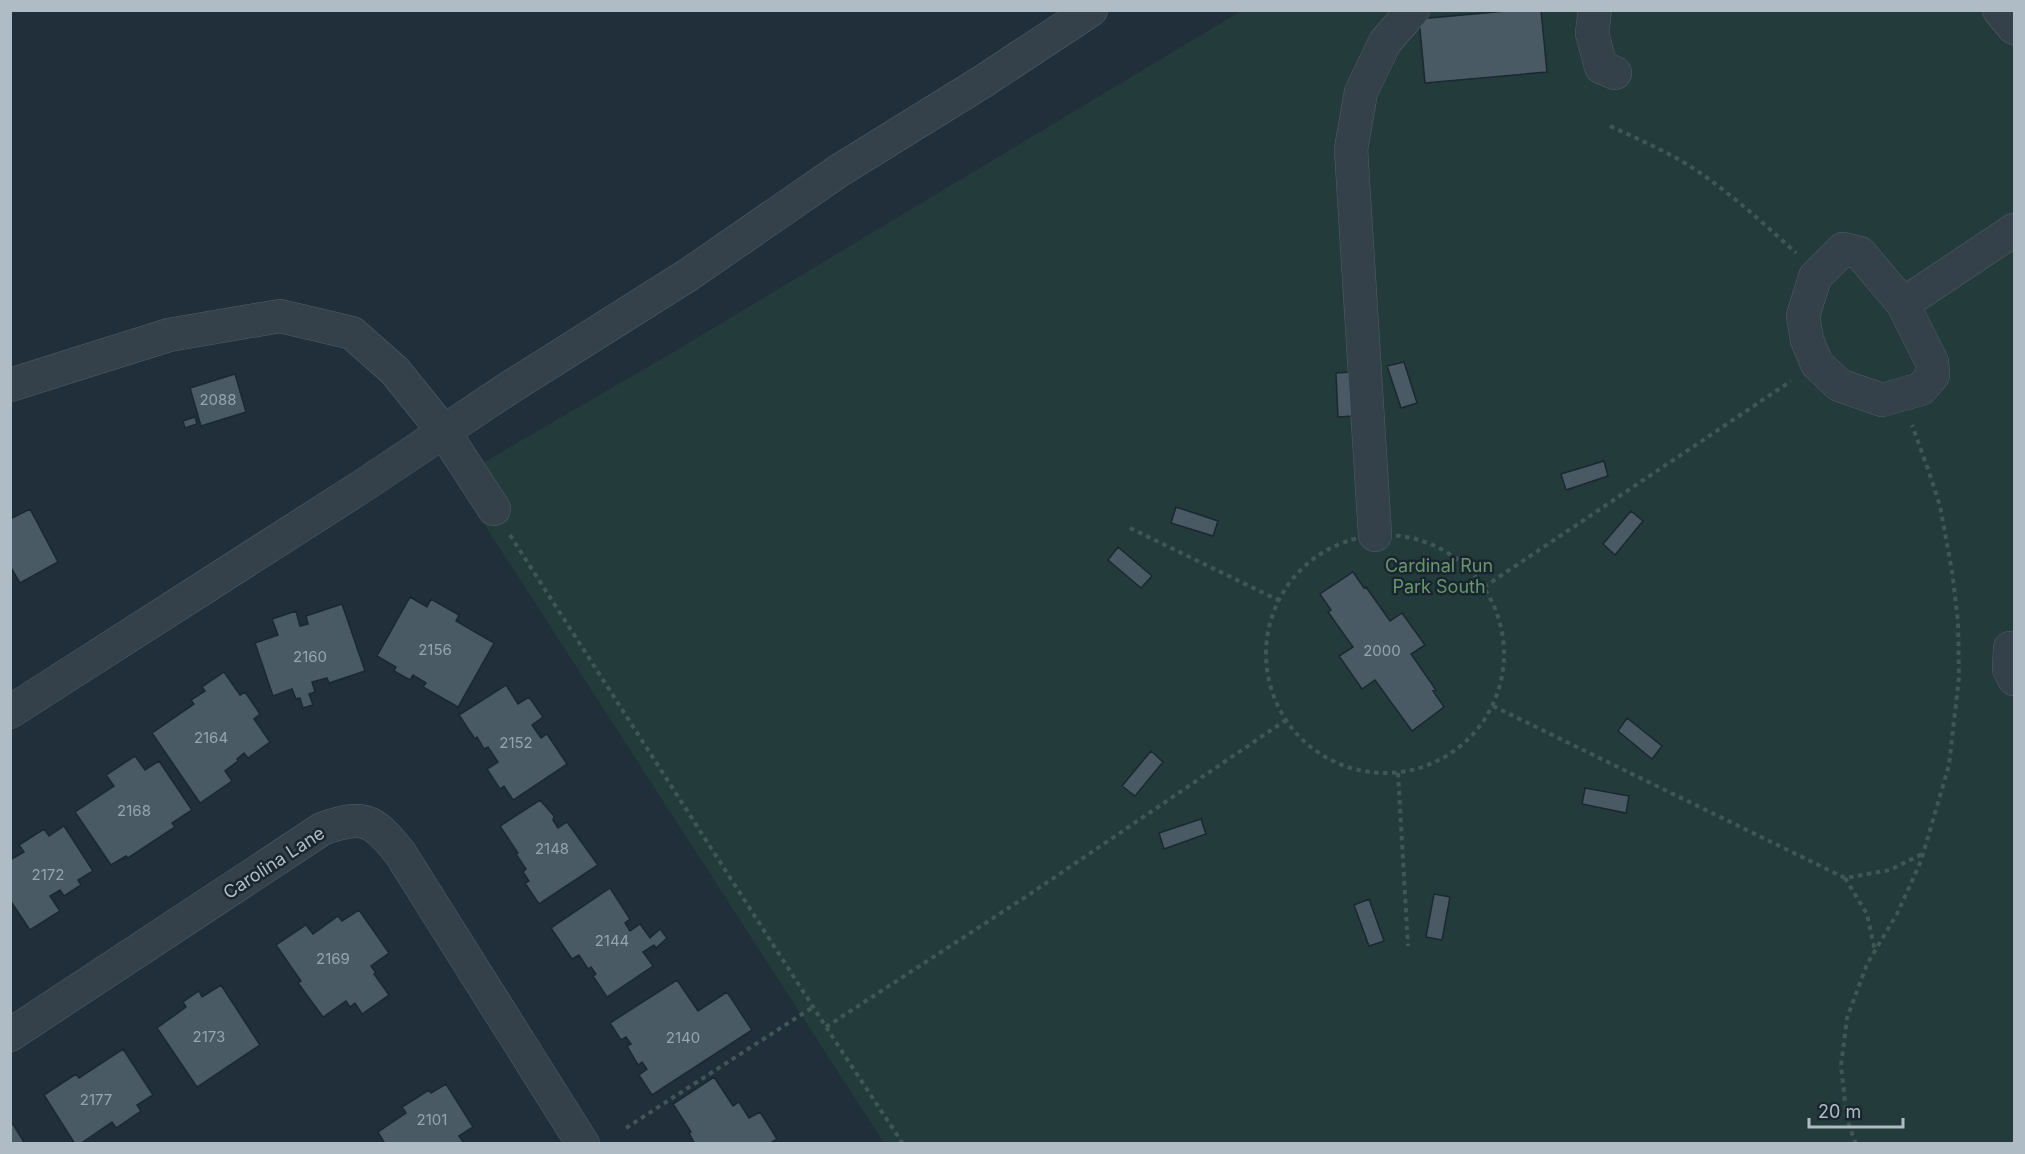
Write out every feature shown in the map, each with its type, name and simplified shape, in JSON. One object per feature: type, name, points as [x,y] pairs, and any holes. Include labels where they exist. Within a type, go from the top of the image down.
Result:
[{"type":"street","points":[[10,712],[364,485],[512,386],[688,275],[840,170],[982,82],[1091,10]]},
{"type":"street","points":[[1375,535],[1351,149],[1361,92],[1385,42],[1413,10]]},
{"type":"street","points":[[1595,10],[1592,33],[1601,67],[1615,73]]},
{"type":"street","points":[[1999,10],[2014,28]]},
{"type":"street","points":[[1904,304],[2014,230]]},
{"type":"street","points":[[1844,249],[1860,253],[1904,304],[1932,362],[1933,375],[1921,389],[1882,400],[1839,385],[1817,364],[1807,340],[1803,316],[1815,277],[1844,249]]},
{"type":"street","points":[[10,386],[169,335],[280,316],[352,333],[395,371],[444,432],[494,509]]},
{"type":"street","name":"Carolina Lane","points":[[10,1035],[322,830],[340,823],[359,820],[373,824],[400,852],[583,1143]]},
{"type":"path","points":[[1610,126],[1686,164],[1753,214],[1800,256]]},
{"type":"path","points":[[1484,587],[1817,364]]},
{"type":"path","points":[[1856,1143],[1847,1120],[1841,1066],[1847,1018],[1867,964],[1897,914],[1923,854],[1949,765],[1959,677],[1958,622],[1952,571],[1940,506],[1929,469],[1909,419]]},
{"type":"path","points":[[494,509],[825,1028],[903,1143]]},
{"type":"path","points":[[1130,528],[1278,600]]},
{"type":"path","points":[[1375,535],[1407,536],[1437,546],[1463,564],[1484,587],[1502,625],[1505,666],[1493,706],[1470,739],[1437,762],[1398,773],[1366,772],[1335,762],[1308,744],[1286,720],[1272,692],[1266,661],[1268,630],[1278,600],[1302,568],[1336,545],[1375,535]]},
{"type":"path","points":[[1493,706],[1845,878],[1867,914],[1875,951]]},
{"type":"path","points":[[825,1028],[1020,900],[1286,720]]},
{"type":"path","points":[[1398,773],[1408,946]]},
{"type":"path","points":[[1845,878],[1890,870],[1923,854]]},
{"type":"path","points":[[626,1128],[813,1007]]},
{"type":"green space","name":"Cardinal Run Park South","points":[[1241,11],[2014,11],[2014,1143],[884,1143],[455,479],[670,354]]},
{"type":"building","points":[[1541,10],[1547,72],[1425,83],[1419,19]]},
{"type":"building","points":[[1404,362],[1417,403],[1401,408],[1387,366]]},
{"type":"building","points":[[1352,372],[1354,416],[1338,417],[1336,373]]},
{"type":"building","points":[[235,374],[246,412],[201,426],[190,388]]},
{"type":"building","points":[[195,417],[197,424],[185,428],[183,421]]},
{"type":"building","points":[[1604,461],[1608,476],[1566,490],[1561,474]]},
{"type":"building","points":[[1176,507],[1218,521],[1213,536],[1171,523]]},
{"type":"building","points":[[30,509],[58,562],[20,583],[10,566],[10,519]]},
{"type":"building","points":[[1631,511],[1643,521],[1615,555],[1603,544]]},
{"type":"building","points":[[1118,547],[1152,576],[1141,588],[1108,560]]},
{"type":"building","points":[[1353,572],[1390,621],[1402,613],[1425,645],[1411,654],[1436,690],[1433,691],[1444,707],[1412,731],[1375,680],[1362,689],[1339,656],[1353,647],[1328,612],[1331,610],[1320,594]]},
{"type":"building","points":[[410,597],[427,607],[431,599],[459,615],[456,621],[494,643],[458,707],[423,687],[426,683],[413,675],[410,680],[394,671],[396,667],[377,656]]},
{"type":"building","points":[[342,604],[365,671],[329,683],[327,678],[312,682],[315,692],[309,694],[313,705],[303,708],[300,698],[296,699],[292,689],[273,696],[255,643],[278,635],[272,619],[296,611],[300,626],[308,624],[306,616]]},
{"type":"building","points":[[224,672],[240,695],[245,692],[260,714],[254,719],[270,742],[248,758],[244,753],[237,759],[238,761],[225,771],[232,781],[200,803],[152,733],[194,704],[191,700],[205,691],[202,687]]},
{"type":"building","points":[[506,685],[518,704],[529,697],[543,717],[532,725],[541,738],[547,734],[567,764],[513,800],[504,786],[500,789],[487,769],[498,762],[488,747],[484,749],[477,737],[475,739],[459,715]]},
{"type":"building","points":[[1627,718],[1662,746],[1652,759],[1618,731]]},
{"type":"building","points":[[1151,751],[1163,762],[1135,796],[1122,786]]},
{"type":"building","points":[[135,756],[145,770],[159,761],[192,810],[172,823],[175,827],[128,858],[126,856],[111,865],[75,812],[114,786],[106,775]]},
{"type":"building","points":[[1585,788],[1629,796],[1626,813],[1582,804]]},
{"type":"building","points":[[540,800],[554,816],[553,820],[558,828],[567,822],[598,865],[539,904],[525,883],[529,881],[523,872],[526,869],[516,854],[518,853],[500,826]]},
{"type":"building","points":[[1201,819],[1206,834],[1164,849],[1159,833]]},
{"type":"building","points":[[64,826],[93,871],[78,880],[81,885],[64,896],[60,890],[50,896],[60,911],[30,930],[10,900],[10,860],[24,852],[19,845],[44,829],[49,836]]},
{"type":"building","points":[[610,888],[630,919],[625,923],[630,931],[640,924],[650,938],[660,929],[667,938],[656,948],[654,945],[643,952],[653,966],[607,997],[593,976],[596,974],[591,967],[588,969],[579,955],[572,959],[551,928]]},
{"type":"building","points":[[1434,894],[1450,897],[1442,940],[1426,937]]},
{"type":"building","points":[[1369,899],[1384,941],[1369,946],[1354,905]]},
{"type":"building","points":[[359,910],[389,953],[371,966],[389,995],[362,1014],[355,1003],[350,1007],[346,1001],[323,1017],[298,983],[301,981],[276,945],[306,925],[313,934],[338,916],[342,921]]},
{"type":"building","points":[[677,980],[698,1011],[727,992],[752,1030],[652,1095],[639,1075],[647,1069],[642,1062],[638,1065],[627,1046],[631,1044],[626,1037],[621,1040],[610,1023]]},
{"type":"building","points":[[221,985],[260,1045],[197,1087],[157,1028],[186,1007],[183,1002],[199,991],[202,997]]},
{"type":"building","points":[[123,1049],[153,1095],[137,1105],[141,1111],[116,1128],[112,1122],[80,1144],[75,1144],[44,1095],[76,1074],[79,1078]]},
{"type":"building","points":[[714,1077],[733,1106],[739,1102],[749,1118],[760,1112],[777,1139],[769,1144],[695,1144],[689,1133],[691,1132],[673,1104]]},
{"type":"building","points":[[446,1084],[473,1127],[459,1136],[463,1142],[460,1144],[385,1144],[378,1132],[406,1113],[402,1107],[429,1090],[431,1093]]},
{"type":"building","points":[[13,1124],[25,1144],[10,1144],[10,1125]]}]
